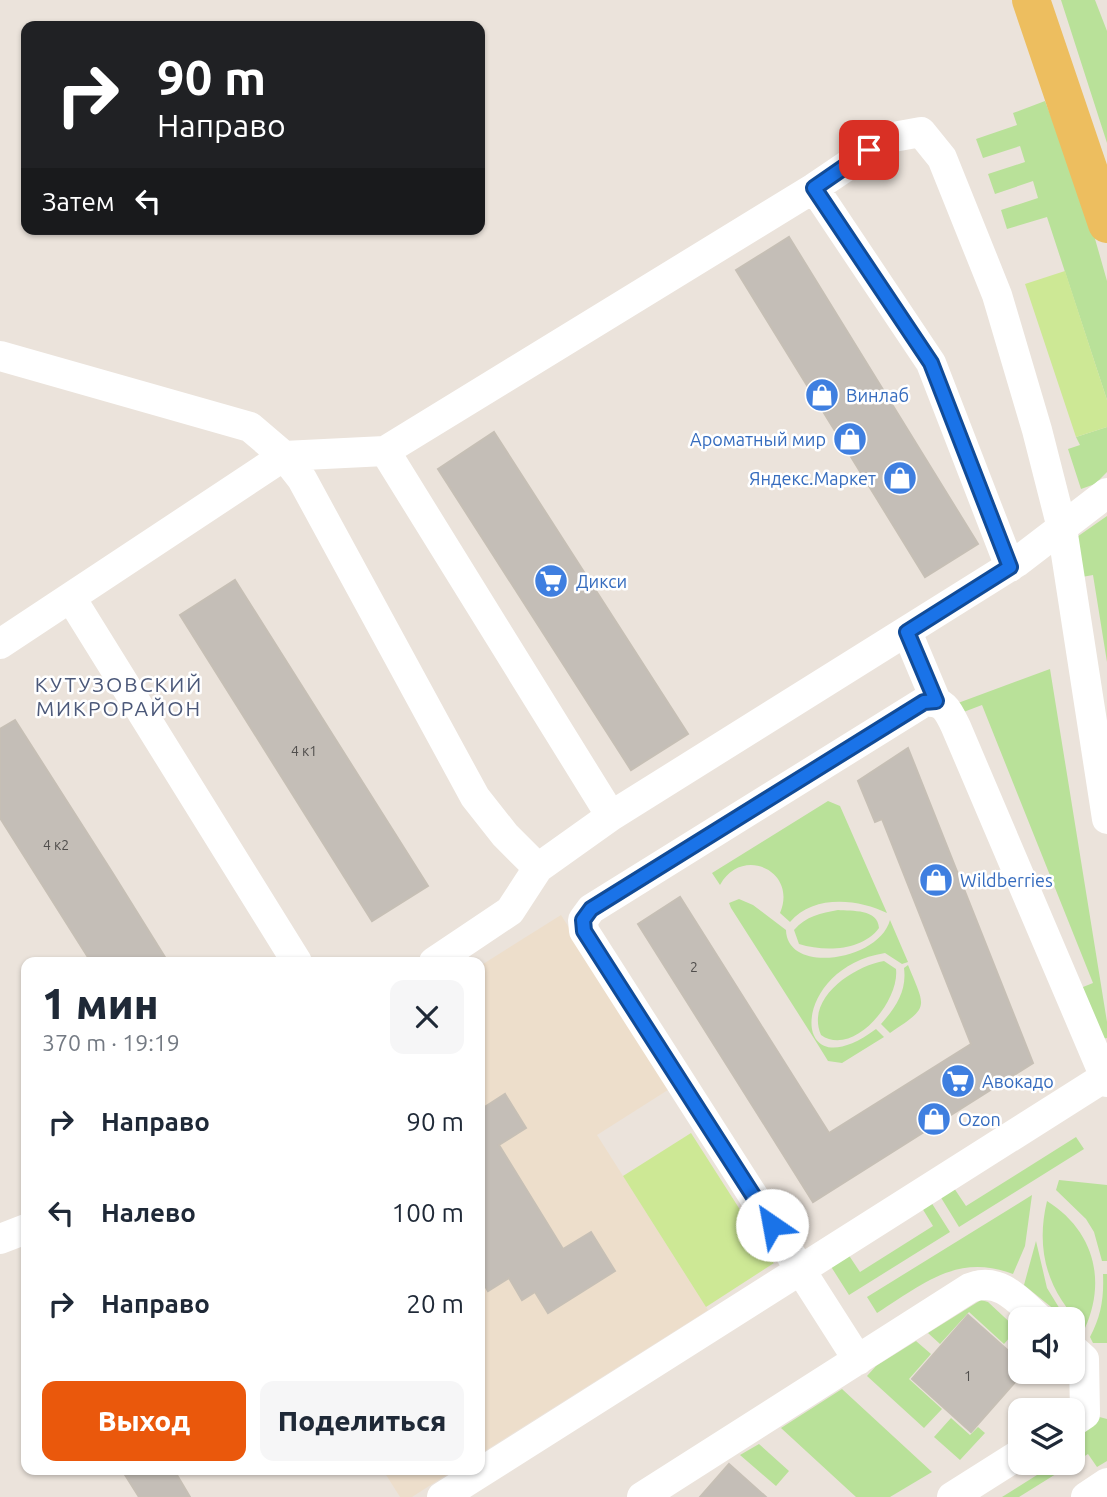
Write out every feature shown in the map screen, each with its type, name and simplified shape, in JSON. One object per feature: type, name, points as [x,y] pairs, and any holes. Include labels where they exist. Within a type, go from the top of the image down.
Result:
[{"type":"main road","points":[[1031,0],[1107,224]]},
{"type":"lane","points":[[0,645],[284,456],[385,451],[814,188],[888,138],[921,132],[942,158],[997,295],[1037,430],[1062,528],[1107,819]]},
{"type":"lane","points":[[814,188],[931,363],[1010,567]]},
{"type":"lane","points":[[0,356],[250,427],[284,456],[302,479],[475,797],[505,835],[538,868]]},
{"type":"lane","points":[[385,451],[611,817]]},
{"type":"lane","points":[[441,957],[510,911],[538,868],[611,817],[1010,567],[1107,493]]},
{"type":"lane","points":[[71,598],[294,957]]},
{"type":"lane","points":[[485,1470],[1106,1079],[956,727],[947,708],[936,701],[907,632]]},
{"type":"lane","points":[[858,1360],[584,931],[583,920],[591,909],[912,709],[924,702],[936,701]]},
{"type":"lane","points":[[0,1239],[21,1231]]},
{"type":"lane","points":[[642,1497],[982,1283],[992,1284],[1011,1294],[1026,1307]]},
{"type":"lane","points":[[1088,1356],[1088,1415]]},
{"type":"lane","points":[[951,1497],[1008,1461]]},
{"type":"lane","points":[[442,1497],[477,1475]]},
{"type":"lane","points":[[1086,1497],[1107,1483]]},
{"type":"shaded area","points":[[561,915],[671,1088],[597,1135],[708,1310],[485,1451],[485,963]]},
{"type":"shaded area","points":[[386,1475],[446,1475],[412,1497],[400,1497]]},
{"type":"green space","points":[[1061,0],[1095,0],[1107,31],[1107,143]]},
{"type":"green space","points":[[1045,101],[1086,207],[1107,281],[1107,400],[1047,217],[1007,229],[1001,210],[1038,198],[1033,181],[995,194],[988,174],[1025,162],[1020,146],[983,158],[976,139],[1017,125],[1013,113]]},
{"type":"green space","points":[[1065,271],[1107,400],[1107,427],[1076,437],[1025,284]]},
{"type":"green space","points":[[1107,427],[1107,472],[1095,484],[1081,489],[1068,449],[1080,445],[1076,437]]},
{"type":"green space","points":[[1107,516],[1107,662],[1093,575],[1082,577],[1074,539]]},
{"type":"green space","points":[[1050,669],[1107,1022],[1107,1038],[1102,1039],[1078,989],[1093,983],[982,705],[961,713],[958,703]]},
{"type":"green space","points":[[828,801],[840,806],[887,913],[850,902],[823,903],[800,913],[790,922],[780,913],[783,898],[781,885],[775,875],[765,868],[753,865],[730,873],[720,885],[712,873]]},
{"type":"green space","points":[[739,899],[753,905],[786,930],[790,944],[801,953],[816,957],[853,953],[869,945],[882,934],[890,920],[908,962],[902,964],[885,953],[853,963],[830,980],[817,1001],[811,1021],[815,1037],[827,1047],[847,1045],[876,1029],[884,1037],[842,1063],[828,1061],[731,908],[729,903]]},
{"type":"green space","points":[[838,910],[869,914],[878,922],[879,928],[863,941],[842,948],[799,944],[794,930],[799,925],[814,916]]},
{"type":"green space","points":[[884,961],[896,969],[895,982],[890,996],[872,1023],[847,1039],[834,1040],[821,1035],[818,1021],[820,1009],[835,986],[859,969]]},
{"type":"green space","points":[[908,965],[921,1005],[912,1017],[890,1033],[881,1024],[899,998],[904,984],[904,968]]},
{"type":"green space","points":[[691,1133],[774,1263],[706,1307],[623,1176]]},
{"type":"green space","points":[[1076,1137],[1084,1149],[959,1227],[940,1196],[954,1188],[966,1206]]},
{"type":"green space","points":[[1059,1180],[1107,1185],[1107,1261],[1102,1261],[1094,1232],[1086,1219],[1056,1190]]},
{"type":"green space","points":[[1032,1195],[1025,1246],[1013,1274],[993,1268],[957,1269],[925,1282],[877,1313],[867,1297]]},
{"type":"green space","points":[[1047,1201],[1075,1226],[1092,1257],[1095,1292],[1085,1328],[1085,1307],[1067,1307],[1054,1286],[1044,1254]]},
{"type":"green space","points":[[931,1202],[950,1232],[849,1295],[830,1265],[848,1254],[860,1272],[933,1226],[922,1208]]},
{"type":"green space","points":[[1036,1241],[1047,1288],[1059,1307],[1051,1307],[1024,1285]]},
{"type":"green space","points":[[1103,1274],[1107,1274],[1107,1343],[1093,1343],[1090,1337],[1101,1307]]},
{"type":"green space","points":[[981,1300],[988,1302],[1008,1321],[1008,1339],[1004,1344],[969,1312],[940,1344],[928,1333]]},
{"type":"green space","points":[[916,1341],[931,1354],[909,1379],[942,1409],[924,1428],[867,1376],[876,1366]]},
{"type":"green space","points":[[842,1389],[932,1472],[890,1497],[856,1497],[781,1428]]},
{"type":"green space","points":[[1092,1415],[1107,1419],[1107,1461],[1097,1467],[1088,1454],[1085,1456],[1085,1422]]},
{"type":"green space","points":[[951,1418],[970,1435],[978,1427],[985,1433],[960,1460],[934,1437]]},
{"type":"green space","points":[[759,1444],[789,1471],[776,1486],[740,1455]]},
{"type":"green space","points":[[1037,1475],[1054,1475],[1019,1497],[1002,1497]]},
{"type":"building","points":[[789,237],[978,544],[925,577],[736,270]]},
{"type":"building","points":[[494,432],[688,734],[631,770],[438,469]]},
{"type":"building","points":[[235,580],[428,886],[372,921],[180,615]]},
{"type":"building","points":[[15,720],[165,957],[88,957],[0,818],[0,729]]},
{"type":"building","points":[[908,748],[1033,1063],[813,1202],[638,924],[680,897],[829,1133],[971,1044],[882,819],[875,822],[858,781]]},
{"type":"building","points":[[505,1094],[526,1128],[499,1145],[563,1249],[591,1232],[615,1271],[548,1313],[535,1292],[522,1300],[509,1278],[488,1291],[485,1286],[485,1107]]},
{"type":"building","points":[[968,1315],[1008,1350],[1008,1384],[1013,1384],[971,1432],[912,1379]]},
{"type":"building","points":[[729,1464],[766,1497],[700,1497]]},
{"type":"building","points":[[125,1475],[177,1475],[190,1497],[139,1497]]},
{"type":"place","name":"Винлаб","points":[[822,395]]},
{"type":"place","name":"Ароматный мир","points":[[850,439]]},
{"type":"place","name":"Яндекс.Маркет","points":[[900,478]]},
{"type":"place","name":"Дикси","points":[[551,581]]},
{"type":"place","name":"Wildberries","points":[[936,880]]},
{"type":"place","name":"Авокадо","points":[[958,1081]]},
{"type":"place","name":"Ozon","points":[[934,1119]]},
{"type":"district","name":"КУТУЗОВСКИЙ МИКРОРАЙОН","points":[[119,696]]},
{"type":"route","points":[[772,1225],[584,931],[583,920],[591,909],[924,702],[936,701],[907,632],[1010,567],[931,363],[814,188],[869,150]]}]
